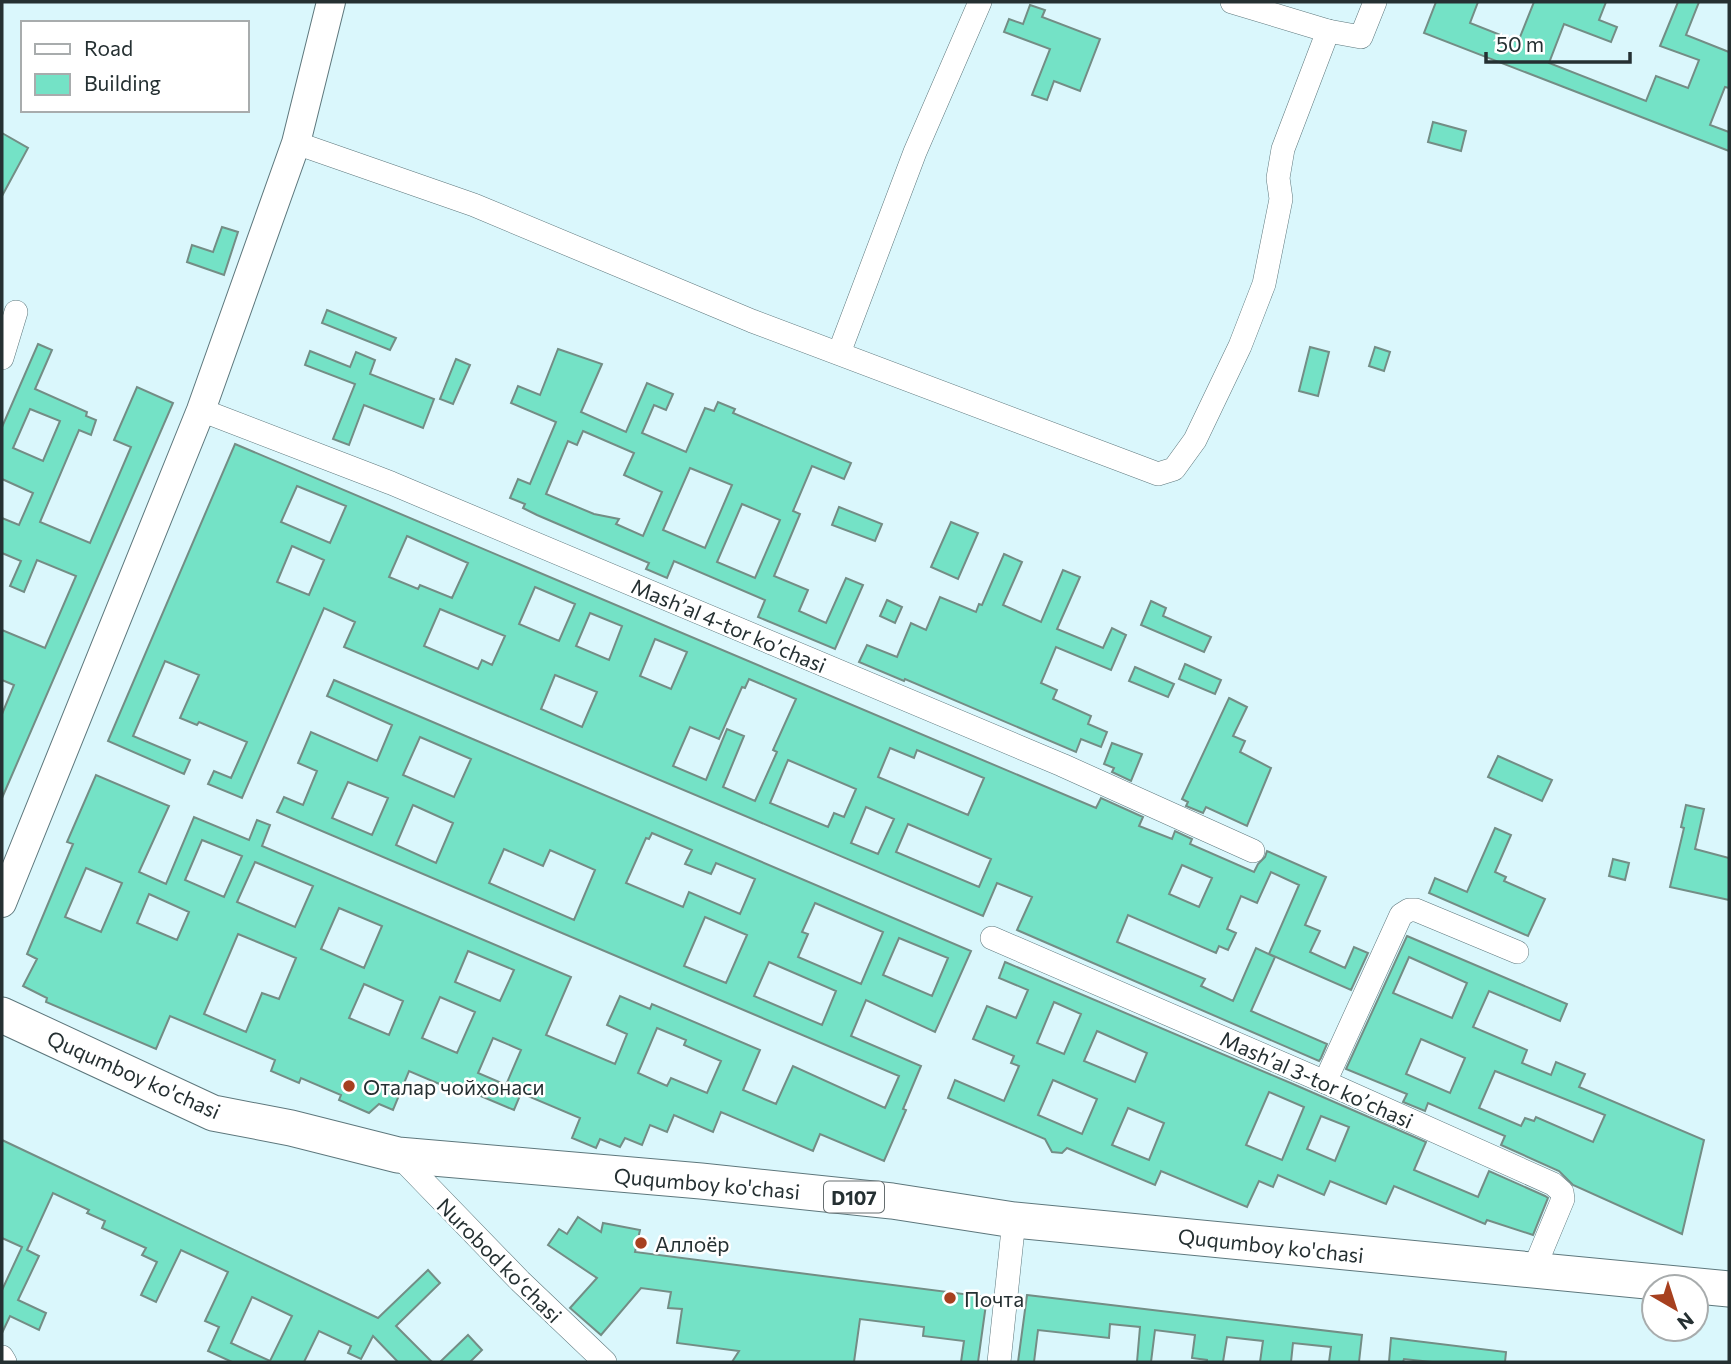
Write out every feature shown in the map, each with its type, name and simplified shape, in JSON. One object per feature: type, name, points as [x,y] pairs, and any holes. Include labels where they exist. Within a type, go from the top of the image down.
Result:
[{"type":"main road","name":"Ququmboy ko'chasi","points":[[2,1015],[213,1113],[291,1128],[398,1155],[794,1191],[892,1201],[1014,1220],[1729,1289]]},
{"type":"street","points":[[2,902],[201,410],[296,143],[331,2]]},
{"type":"street","points":[[839,353],[915,152],[981,2]]},
{"type":"street","points":[[1239,3],[1328,31],[1361,37],[1375,2]]},
{"type":"street","points":[[296,143],[474,205],[752,321],[1158,474],[1174,469],[1195,440],[1240,346],[1264,284],[1281,199],[1278,178],[1283,149],[1328,31]]},
{"type":"street","points":[[2,358],[16,312]]},
{"type":"street","name":"Mashʼal 4-tor koʼchasi","points":[[201,410],[429,500],[1062,765],[1253,851]]},
{"type":"street","points":[[1325,1082],[1401,915],[1416,909],[1517,952]]},
{"type":"street","name":"Mashʼal 3-tor koʼchasi","points":[[992,938],[1325,1082],[1559,1188],[1563,1199],[1533,1270]]},
{"type":"street","name":"Nurobod koʻchasi","points":[[398,1155],[520,1281],[605,1362]]},
{"type":"street","points":[[999,1362],[1014,1220]]},
{"type":"street","points":[[2,1357],[5,1362]]},
{"type":"building","points":[[1436,2],[1478,2],[1470,23],[1518,42],[1534,2],[1606,2],[1599,20],[1617,27],[1611,42],[1564,24],[1549,63],[1646,101],[1656,76],[1688,88],[1699,60],[1660,46],[1678,2],[1699,2],[1686,35],[1729,52],[1729,88],[1725,87],[1710,125],[1729,132],[1729,151],[1424,33]]},
{"type":"building","points":[[1030,5],[1045,10],[1042,17],[1100,39],[1080,91],[1054,81],[1047,100],[1032,95],[1050,49],[1004,32],[1009,19],[1023,24]]},
{"type":"building","points":[[1433,122],[1466,131],[1461,151],[1428,142]]},
{"type":"building","points":[[2,133],[28,148],[2,196]]},
{"type":"building","points":[[222,227],[238,232],[224,275],[187,262],[192,245],[213,252]]},
{"type":"building","points":[[327,310],[396,338],[390,350],[322,323]]},
{"type":"building","points":[[38,344],[52,350],[35,389],[87,412],[86,416],[96,420],[91,435],[79,430],[40,522],[90,543],[131,447],[114,440],[137,387],[173,403],[2,798],[2,714],[14,685],[2,680],[2,630],[45,648],[76,576],[37,560],[24,592],[10,586],[21,561],[2,553],[2,518],[19,525],[33,493],[2,479],[2,427]],"holes":[[[30,409],[60,421],[43,461],[13,448]]]},
{"type":"building","points":[[1310,347],[1329,352],[1318,396],[1299,391]]},
{"type":"building","points":[[1375,347],[1390,352],[1384,371],[1369,366]]},
{"type":"building","points":[[558,349],[602,364],[581,412],[626,432],[647,383],[673,394],[666,410],[654,405],[642,433],[686,452],[705,408],[714,411],[718,402],[735,409],[733,413],[851,463],[844,479],[812,466],[793,511],[800,514],[774,576],[808,590],[799,611],[826,623],[846,578],[863,585],[835,649],[758,617],[765,600],[674,561],[667,578],[646,569],[649,563],[537,515],[523,508],[525,504],[510,498],[518,479],[530,484],[556,422],[511,403],[518,386],[540,395]],"holes":[[[583,431],[634,453],[624,475],[662,492],[643,536],[616,524],[619,519],[594,514],[546,494],[568,441],[577,445]],[[690,468],[732,485],[705,548],[663,530]],[[742,504],[780,520],[755,578],[717,562]]]},
{"type":"building","points":[[310,351],[350,367],[356,352],[375,360],[370,374],[434,399],[423,428],[364,405],[349,445],[333,439],[355,384],[305,365]]},
{"type":"building","points":[[456,359],[470,365],[453,404],[440,399]]},
{"type":"building","points":[[235,444],[1096,808],[1101,798],[1143,817],[1139,826],[1172,839],[1175,831],[1192,839],[1190,844],[1254,872],[1267,851],[1326,877],[1305,925],[1320,931],[1310,952],[1345,968],[1354,947],[1368,953],[1351,990],[1269,954],[1299,885],[1271,872],[1257,903],[1241,896],[1227,929],[1236,933],[1228,950],[1219,946],[1216,953],[1128,915],[1117,942],[1205,979],[1201,986],[1233,1001],[1256,948],[1275,957],[1251,1011],[1327,1044],[1319,1061],[1017,930],[1032,897],[997,883],[983,916],[344,647],[355,622],[324,608],[242,798],[208,784],[214,771],[231,778],[247,742],[199,722],[197,725],[180,718],[199,675],[165,661],[133,736],[190,760],[184,774],[108,741]],"holes":[[[297,486],[346,506],[330,543],[281,522]],[[407,536],[468,563],[452,598],[420,585],[418,589],[389,577]],[[292,546],[324,560],[309,595],[277,582]],[[535,587],[575,604],[559,641],[519,624]],[[440,609],[505,636],[492,665],[482,660],[478,669],[424,646]],[[590,613],[622,626],[609,660],[576,646]],[[655,639],[687,652],[671,689],[640,676]],[[555,675],[597,692],[582,727],[541,709]],[[749,679],[796,699],[773,750],[777,752],[755,801],[723,787],[744,736],[727,729],[706,780],[673,766],[690,727],[719,739],[742,687],[745,688]],[[890,748],[914,758],[917,750],[984,778],[968,815],[878,777]],[[788,760],[856,789],[844,817],[834,813],[828,827],[770,803]],[[866,807],[894,819],[878,854],[851,843]],[[908,824],[991,859],[979,887],[896,852]],[[1182,865],[1212,878],[1199,907],[1169,894]]]},
{"type":"building","points":[[839,507],[882,524],[875,541],[832,525]]},
{"type":"building","points":[[951,522],[978,533],[958,579],[931,567]]},
{"type":"building","points":[[1004,554],[1022,562],[1003,605],[1041,622],[1063,570],[1080,577],[1057,629],[1103,648],[1112,628],[1126,635],[1111,670],[1056,647],[1041,683],[1057,690],[1053,699],[1091,716],[1088,724],[1107,732],[1101,747],[1081,739],[1076,752],[859,662],[867,645],[897,657],[911,623],[926,630],[940,597],[976,612],[979,604],[982,605]]},
{"type":"building","points":[[887,600],[902,607],[895,623],[880,616]]},
{"type":"building","points":[[1151,601],[1166,608],[1163,616],[1211,637],[1204,652],[1141,625]]},
{"type":"building","points":[[1185,664],[1221,680],[1215,694],[1179,679]]},
{"type":"building","points":[[1135,667],[1174,684],[1168,697],[1129,681]]},
{"type":"building","points":[[334,680],[971,951],[935,1032],[866,1000],[851,1036],[921,1066],[884,1161],[820,1134],[813,1151],[721,1112],[713,1132],[674,1115],[667,1132],[650,1125],[642,1145],[625,1138],[620,1147],[600,1139],[596,1148],[572,1138],[580,1118],[521,1093],[514,1110],[457,1086],[456,1091],[409,1071],[393,1110],[379,1104],[369,1113],[339,1100],[341,1095],[301,1078],[299,1083],[271,1071],[275,1060],[170,1016],[156,1049],[46,1002],[47,998],[23,986],[37,959],[27,954],[73,844],[67,842],[96,775],[169,806],[139,872],[166,884],[194,817],[249,840],[257,820],[270,825],[262,846],[571,977],[546,1035],[615,1064],[627,1034],[607,1025],[620,996],[650,1009],[652,1004],[760,1050],[743,1090],[776,1104],[793,1066],[885,1108],[899,1076],[277,812],[284,797],[303,805],[317,771],[298,763],[311,732],[377,761],[392,725],[327,696]],"holes":[[[420,737],[471,759],[454,797],[403,775]],[[348,782],[388,798],[372,835],[332,818]],[[413,805],[453,823],[436,863],[396,845]],[[652,833],[692,850],[685,864],[711,874],[716,863],[755,879],[740,914],[689,892],[683,907],[626,883],[646,838],[649,839]],[[202,840],[242,856],[224,897],[185,880]],[[504,849],[543,866],[550,850],[595,870],[574,920],[489,883]],[[255,862],[313,886],[295,927],[237,902]],[[86,868],[122,883],[101,932],[65,917]],[[149,894],[189,912],[177,940],[137,923]],[[815,903],[883,932],[861,984],[798,957],[808,934],[802,932]],[[339,908],[382,926],[364,968],[321,949]],[[705,917],[747,935],[726,983],[684,966]],[[238,934],[296,958],[279,999],[262,993],[246,1032],[204,1014]],[[899,938],[948,958],[932,996],[883,975]],[[468,951],[514,970],[500,1001],[455,982]],[[769,962],[836,991],[822,1025],[754,996]],[[364,984],[403,1001],[389,1035],[349,1018]],[[440,997],[475,1012],[457,1053],[422,1038]],[[657,1028],[686,1040],[684,1045],[721,1061],[707,1093],[671,1078],[667,1086],[638,1073]],[[493,1038],[521,1050],[506,1085],[478,1073]]]},
{"type":"building","points":[[1229,698],[1247,707],[1233,736],[1245,741],[1240,752],[1271,768],[1247,826],[1206,807],[1203,813],[1186,806],[1188,802],[1182,799]]},
{"type":"building","points":[[1112,743],[1142,754],[1131,781],[1112,772],[1114,768],[1104,764]]},
{"type":"building","points":[[1498,756],[1552,780],[1542,801],[1488,777]]},
{"type":"building","points":[[1686,805],[1704,809],[1695,849],[1729,858],[1729,900],[1670,887],[1684,828],[1681,827]]},
{"type":"building","points":[[1495,828],[1511,835],[1495,872],[1506,877],[1504,881],[1545,899],[1528,936],[1429,893],[1435,878],[1467,892]]},
{"type":"building","points":[[1613,859],[1629,863],[1625,880],[1609,876]]},
{"type":"building","points":[[1407,936],[1567,1004],[1560,1021],[1489,991],[1473,1027],[1527,1050],[1522,1063],[1551,1075],[1556,1062],[1585,1074],[1579,1087],[1704,1140],[1682,1234],[1573,1185],[1559,1171],[1501,1145],[1505,1136],[1428,1103],[1425,1111],[1403,1102],[1407,1094],[1346,1069]],"holes":[[[1409,957],[1467,983],[1452,1018],[1393,993]],[[1421,1039],[1465,1058],[1450,1093],[1406,1074]],[[1495,1071],[1605,1115],[1593,1142],[1536,1117],[1534,1121],[1525,1118],[1521,1126],[1479,1108]]]},
{"type":"building","points":[[1005,962],[1426,1142],[1414,1170],[1478,1197],[1489,1171],[1545,1196],[1548,1198],[1533,1235],[1487,1220],[1485,1224],[1394,1186],[1386,1204],[1330,1181],[1324,1195],[1278,1175],[1273,1187],[1259,1181],[1247,1207],[1161,1171],[1155,1185],[1067,1148],[1062,1153],[1052,1152],[1045,1139],[948,1098],[955,1080],[1004,1101],[1019,1066],[1011,1063],[1014,1056],[973,1039],[987,1006],[1016,1018],[1028,990],[999,978]],"holes":[[[1054,1002],[1081,1014],[1064,1054],[1037,1043]],[[1097,1031],[1147,1053],[1135,1082],[1084,1061]],[[1053,1080],[1097,1099],[1082,1134],[1038,1115]],[[1269,1092],[1304,1107],[1282,1160],[1246,1145]],[[1128,1108],[1164,1123],[1149,1160],[1112,1145]],[[1321,1116],[1349,1127],[1335,1161],[1307,1149]]]},
{"type":"building","points":[[2,1140],[378,1318],[428,1270],[440,1283],[396,1326],[432,1362],[398,1362],[373,1336],[361,1359],[348,1353],[351,1346],[319,1331],[304,1362],[232,1362],[208,1351],[219,1327],[205,1321],[228,1272],[181,1250],[156,1302],[141,1295],[157,1262],[142,1255],[146,1248],[102,1228],[105,1221],[53,1193],[27,1250],[39,1256],[18,1300],[46,1313],[39,1330],[10,1316],[2,1333],[2,1290],[22,1247],[2,1238]],"holes":[[[252,1297],[292,1316],[270,1361],[231,1343]]]},
{"type":"building","points":[[578,1217],[601,1232],[603,1223],[640,1230],[635,1252],[987,1297],[978,1362],[961,1362],[964,1341],[923,1336],[924,1327],[860,1319],[854,1362],[732,1362],[739,1351],[677,1343],[682,1309],[668,1308],[671,1292],[641,1288],[601,1335],[570,1308],[597,1278],[548,1245],[559,1229],[567,1234]]},
{"type":"building","points":[[1027,1295],[1362,1335],[1359,1362],[1329,1362],[1331,1347],[1293,1343],[1291,1362],[1260,1362],[1263,1341],[1227,1337],[1223,1362],[1207,1362],[1192,1358],[1195,1335],[1155,1330],[1151,1362],[1137,1362],[1140,1327],[1110,1324],[1109,1338],[1038,1330],[1034,1362],[1018,1362]]},
{"type":"building","points":[[468,1335],[482,1350],[470,1362],[440,1362]]},
{"type":"building","points":[[1391,1338],[1506,1352],[1505,1362],[1432,1362],[1404,1359],[1403,1362],[1389,1362]]},
{"type":"place","name":"Оталар чойхонаси","points":[[349,1086]]},
{"type":"place","name":"Аллоёр","points":[[641,1243]]},
{"type":"place","name":"Почта","points":[[950,1298]]}]
